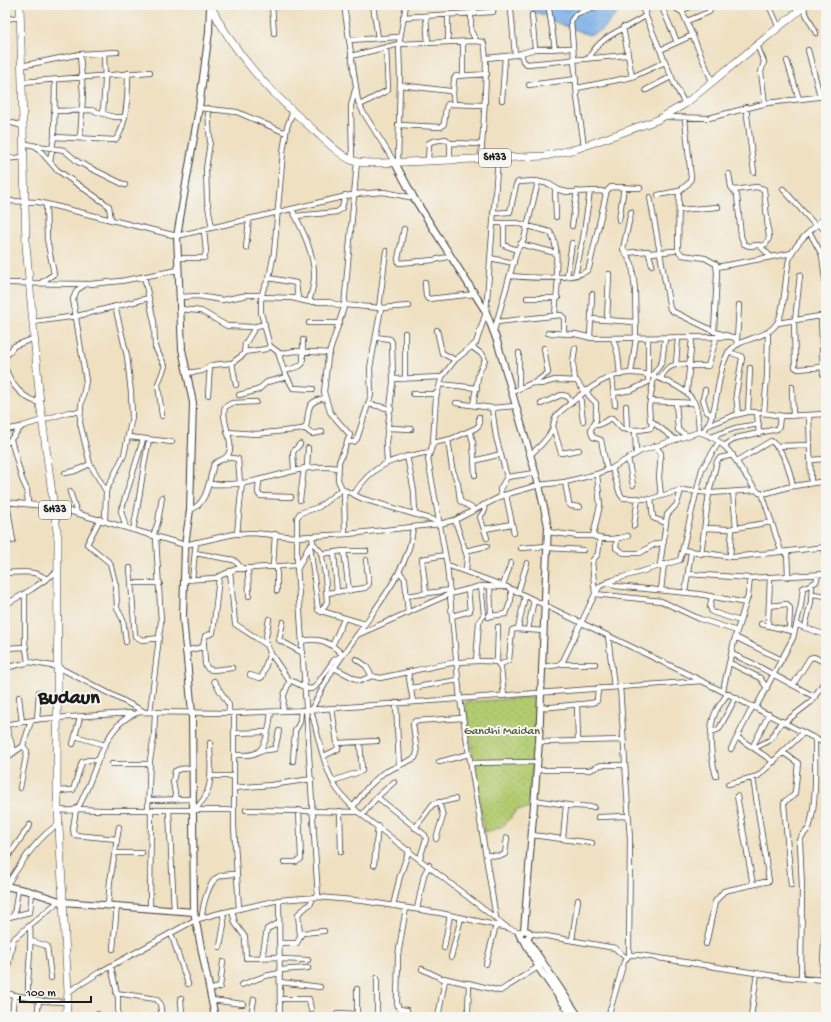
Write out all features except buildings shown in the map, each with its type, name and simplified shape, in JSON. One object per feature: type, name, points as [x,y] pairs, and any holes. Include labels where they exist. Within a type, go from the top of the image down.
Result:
[{"type":"main road","name":"SH33","points":[[20,5],[24,200],[40,403],[55,508],[58,571],[57,791],[61,902],[68,992],[66,1017]]},
{"type":"main road","points":[[210,6],[227,36],[252,71],[333,147],[355,161]]},
{"type":"main road","name":"SH33","points":[[355,161],[450,161],[545,156],[584,146],[664,117],[685,104],[805,6]]},
{"type":"street","points":[[274,33],[272,6],[288,5]]},
{"type":"street","points":[[344,5],[356,89],[360,105],[396,162],[414,198],[486,312],[494,331],[538,485],[548,532],[548,547],[538,762],[525,935],[538,967],[573,1017]]},
{"type":"street","points":[[373,5],[378,38]]},
{"type":"street","points":[[396,162],[400,85],[399,37],[406,5]]},
{"type":"street","points":[[474,5],[471,31],[476,41]]},
{"type":"street","points":[[403,17],[493,12],[494,5]]},
{"type":"street","points":[[584,146],[573,48],[572,18],[576,14],[600,5]]},
{"type":"street","points":[[641,5],[671,76],[685,104]]},
{"type":"street","points":[[590,58],[593,51],[603,40],[623,27],[645,16],[648,5]]},
{"type":"street","points":[[661,5],[677,42]]},
{"type":"street","points":[[671,5],[676,10],[682,11],[695,5]]},
{"type":"street","points":[[687,21],[709,12],[712,5]]},
{"type":"street","points":[[768,5],[779,28]]},
{"type":"street","points":[[210,6],[209,32],[199,108],[177,236],[177,258],[182,349],[193,403],[190,510],[186,545],[183,617],[192,713],[194,912],[215,1017]]},
{"type":"street","points":[[805,6],[816,33]]},
{"type":"street","points":[[550,9],[555,49]]},
{"type":"street","points":[[511,10],[515,55]]},
{"type":"street","points":[[682,11],[712,82]]},
{"type":"street","points":[[448,15],[448,42]]},
{"type":"street","points":[[532,15],[535,49]]},
{"type":"street","points":[[426,16],[428,43]]},
{"type":"street","points":[[5,19],[21,17]]},
{"type":"street","points":[[623,27],[632,77]]},
{"type":"street","points":[[660,50],[693,35]]},
{"type":"street","points":[[349,40],[399,37]]},
{"type":"street","points":[[351,56],[399,44],[476,41],[481,41],[485,44],[487,74],[481,159]]},
{"type":"street","points":[[463,42],[463,74]]},
{"type":"street","points":[[757,45],[764,62],[761,72],[765,104]]},
{"type":"street","points":[[360,105],[388,90],[386,47]]},
{"type":"street","points":[[487,58],[521,54],[535,49],[573,48]]},
{"type":"street","points":[[808,50],[820,96]]},
{"type":"street","points":[[21,66],[80,54],[117,52]]},
{"type":"street","points":[[103,113],[105,75],[104,53]]},
{"type":"street","points":[[80,54],[83,95],[80,138]]},
{"type":"street","points":[[521,54],[527,64],[574,58],[590,58],[627,54]]},
{"type":"street","points":[[502,100],[505,56]]},
{"type":"street","points":[[788,61],[799,99]]},
{"type":"street","points":[[577,88],[632,77],[665,62]]},
{"type":"street","points":[[22,82],[150,72]]},
{"type":"street","points":[[54,137],[115,140],[121,132],[124,117],[128,90],[128,73]]},
{"type":"street","points":[[454,104],[454,78],[463,74],[487,74]]},
{"type":"street","points":[[646,90],[671,76]]},
{"type":"street","points":[[529,85],[576,79]]},
{"type":"street","points":[[50,162],[54,137],[55,80]]},
{"type":"street","points":[[400,85],[450,91],[453,94]]},
{"type":"street","points":[[345,534],[343,489],[338,480],[338,468],[348,442],[348,432],[330,412],[324,392],[330,353],[344,306],[355,194],[355,161],[351,106],[356,89]]},
{"type":"street","points":[[664,117],[685,119],[713,117],[746,107],[826,96]]},
{"type":"street","points":[[398,125],[441,127],[444,122],[447,105],[484,105]]},
{"type":"street","points":[[746,107],[754,172]]},
{"type":"street","points":[[199,108],[238,112],[286,133]]},
{"type":"street","points":[[208,108],[210,142],[206,158],[206,175],[207,200],[212,228]]},
{"type":"street","points":[[54,111],[96,111],[114,117],[124,117]]},
{"type":"street","points":[[293,111],[286,133],[278,213],[269,278],[262,296],[261,313],[270,346],[277,350],[284,371],[293,388],[313,390]]},
{"type":"street","points":[[658,195],[679,191],[689,183],[691,178],[685,119]]},
{"type":"street","points":[[5,121],[23,126]]},
{"type":"street","points":[[428,161],[428,146],[430,142],[446,139],[450,143],[482,144]]},
{"type":"street","points":[[23,143],[64,150],[78,162],[125,185]]},
{"type":"street","points":[[450,143],[450,161]]},
{"type":"street","points":[[36,146],[57,170],[109,206],[110,220]]},
{"type":"street","points":[[5,159],[24,156]]},
{"type":"street","points":[[496,918],[460,699],[447,565],[428,459],[433,442],[437,394],[442,377],[455,360],[472,347],[479,338],[486,312],[498,158]]},
{"type":"street","points":[[729,174],[734,190],[737,195],[742,241],[746,246],[761,246],[766,244],[769,238],[764,189],[756,187],[734,190]]},
{"type":"street","points":[[494,213],[509,212],[512,210],[517,183],[536,181],[549,184],[562,191],[605,192],[611,187],[640,188]]},
{"type":"street","points":[[494,331],[511,276],[517,250],[528,224],[538,184],[536,181]]},
{"type":"street","points":[[619,220],[624,187]]},
{"type":"street","points":[[555,188],[556,216]]},
{"type":"street","points":[[783,189],[826,232]]},
{"type":"street","points":[[572,226],[577,191]]},
{"type":"street","points":[[575,275],[583,240],[590,191]]},
{"type":"street","points":[[679,191],[679,252],[682,255],[705,258],[712,261],[716,267],[714,332]]},
{"type":"street","points":[[5,201],[24,200],[46,204],[177,236],[278,213],[345,195],[384,192],[414,198]]},
{"type":"street","points":[[511,276],[557,278],[583,274],[589,268],[600,225],[606,196],[605,192]]},
{"type":"street","points":[[296,216],[337,212],[344,204],[345,195]]},
{"type":"street","points":[[650,197],[671,310],[714,332],[738,342]]},
{"type":"street","points":[[38,283],[54,274],[47,239],[46,204]]},
{"type":"street","points":[[679,210],[718,207]]},
{"type":"street","points":[[292,209],[306,237],[314,269],[309,302]]},
{"type":"street","points":[[631,212],[623,246],[633,268],[636,338],[631,373]]},
{"type":"street","points":[[709,425],[713,415],[721,368],[728,352],[738,342],[768,332],[778,322],[789,259],[792,253],[826,216]]},
{"type":"street","points":[[246,248],[249,219]]},
{"type":"street","points":[[493,223],[528,224],[550,232],[554,237],[558,298],[555,303],[555,315]]},
{"type":"street","points":[[504,223],[504,245],[517,250]]},
{"type":"street","points":[[404,229],[398,259],[399,262],[411,263],[451,256]]},
{"type":"street","points":[[177,258],[204,258],[206,252],[204,230]]},
{"type":"street","points":[[810,233],[822,255],[826,288]]},
{"type":"street","points":[[567,276],[572,243]]},
{"type":"street","points":[[520,244],[556,253]]},
{"type":"street","points":[[761,246],[768,256],[771,257]]},
{"type":"street","points":[[625,253],[646,250],[650,253],[674,251]]},
{"type":"street","points":[[348,442],[356,441],[369,404],[371,392],[370,368],[380,308],[386,251]]},
{"type":"street","points":[[650,253],[652,265]]},
{"type":"street","points":[[716,267],[792,253]]},
{"type":"street","points":[[490,258],[514,263]]},
{"type":"street","points":[[5,283],[86,284],[121,281],[178,270]]},
{"type":"street","points":[[607,320],[609,274]]},
{"type":"street","points":[[800,275],[794,320],[795,367],[798,369],[823,367]]},
{"type":"street","points":[[144,276],[154,322],[156,347],[165,366],[158,384],[162,416]]},
{"type":"street","points":[[269,278],[296,284],[298,299]]},
{"type":"street","points":[[425,282],[426,296],[428,299],[475,294]]},
{"type":"street","points":[[86,284],[74,294],[86,381],[80,412],[80,423],[90,464],[106,492]]},
{"type":"street","points":[[590,338],[592,294]]},
{"type":"street","points":[[178,297],[198,296],[222,300],[248,295],[298,299],[309,302],[329,302],[344,306],[380,308],[409,306]]},
{"type":"street","points":[[33,322],[77,316],[149,298]]},
{"type":"street","points":[[527,298],[558,298]]},
{"type":"street","points":[[738,342],[739,305]]},
{"type":"street","points":[[115,306],[127,356],[132,417],[128,437],[119,466],[106,492],[102,520],[87,544],[110,562],[116,586],[117,608],[123,620],[126,642]]},
{"type":"street","points":[[179,309],[201,311],[227,326],[256,326],[265,324]]},
{"type":"street","points":[[497,322],[561,315],[564,318],[564,334]]},
{"type":"street","points":[[778,322],[824,315],[823,374]]},
{"type":"street","points":[[591,319],[635,322]]},
{"type":"street","points":[[310,324],[340,323]]},
{"type":"street","points":[[186,373],[202,371],[210,366],[232,363],[241,357],[244,352],[246,340],[256,326]]},
{"type":"street","points":[[437,330],[442,353],[455,360]]},
{"type":"street","points":[[764,413],[768,332]]},
{"type":"street","points":[[405,333],[405,378]]},
{"type":"street","points":[[548,333],[590,338],[728,337]]},
{"type":"street","points":[[376,337],[391,340],[393,379],[389,428],[386,443],[387,463]]},
{"type":"street","points":[[5,358],[14,346],[35,338]]},
{"type":"street","points":[[613,338],[618,355],[620,375]]},
{"type":"street","points":[[648,338],[647,363],[652,375],[649,415],[652,422],[676,440]]},
{"type":"street","points":[[614,393],[632,390],[647,384],[662,362],[665,338]]},
{"type":"street","points":[[676,364],[678,338]]},
{"type":"street","points":[[687,391],[692,338]]},
{"type":"street","points":[[661,379],[666,370],[676,364],[708,366],[716,338]]},
{"type":"street","points":[[284,371],[302,364],[303,340]]},
{"type":"street","points":[[244,352],[267,349],[270,346]]},
{"type":"street","points":[[472,347],[483,355],[485,360],[479,372],[473,405]]},
{"type":"street","points":[[512,392],[534,383],[548,373],[544,348]]},
{"type":"street","points":[[575,348],[573,363],[575,380],[578,382],[583,392],[583,421]]},
{"type":"street","points":[[279,354],[303,351],[330,353]]},
{"type":"street","points":[[728,352],[742,358],[736,394],[738,414]]},
{"type":"street","points":[[519,353],[519,388]]},
{"type":"street","points":[[232,363],[236,385]]},
{"type":"street","points":[[208,395],[210,366]]},
{"type":"street","points":[[5,367],[14,385],[22,395],[40,403]]},
{"type":"street","points":[[748,412],[750,368]]},
{"type":"street","points":[[530,455],[544,442],[557,415],[583,392],[612,377],[631,373],[652,375],[687,391],[698,413],[701,432]]},
{"type":"street","points":[[239,395],[258,390],[267,382],[287,377]]},
{"type":"street","points":[[393,379],[442,377]]},
{"type":"street","points":[[612,377],[615,405]]},
{"type":"street","points":[[534,383],[541,384],[555,380],[575,380]]},
{"type":"street","points":[[440,384],[477,388]]},
{"type":"street","points":[[792,388],[793,416]]},
{"type":"street","points":[[705,390],[702,399],[707,412],[713,415]]},
{"type":"street","points":[[583,392],[596,403],[594,424],[591,432],[594,437],[601,440],[610,469],[621,496],[626,498],[651,499],[681,490],[697,493],[756,490],[762,493],[826,481]]},
{"type":"street","points":[[413,394],[437,394]]},
{"type":"street","points":[[542,404],[561,395],[567,396],[571,403]]},
{"type":"street","points":[[227,432],[262,434],[298,431],[304,428],[311,403],[314,400],[325,398]]},
{"type":"street","points":[[650,401],[694,403]]},
{"type":"street","points":[[190,510],[198,505],[210,484],[214,464],[226,457],[229,453],[229,444],[223,416],[226,406],[232,403],[256,402]]},
{"type":"street","points":[[676,402],[678,430],[686,435]]},
{"type":"street","points":[[456,403],[492,408],[516,406]]},
{"type":"street","points":[[369,404],[391,409]]},
{"type":"street","points":[[626,406],[627,430]]},
{"type":"street","points":[[492,408],[495,429],[507,477],[500,489],[504,496],[514,533]]},
{"type":"street","points":[[5,430],[21,427],[69,412],[80,412]]},
{"type":"street","points":[[758,412],[759,434]]},
{"type":"street","points":[[13,541],[6,502],[55,508],[77,513],[186,545],[237,534],[275,534],[296,537],[312,537],[440,524],[455,520],[504,496],[538,485],[565,482],[597,474],[610,469],[636,453],[676,440],[686,435],[701,432],[709,425],[738,414],[758,412],[780,416],[793,416],[826,414]]},
{"type":"street","points":[[809,415],[811,483]]},
{"type":"street","points":[[724,446],[736,438],[759,434],[779,428],[780,416]]},
{"type":"street","points":[[433,442],[448,440],[470,430],[479,425],[479,417]]},
{"type":"street","points":[[594,424],[600,424],[612,418],[622,429],[635,430],[651,428],[652,422]]},
{"type":"street","points":[[711,437],[735,428],[759,424]]},
{"type":"street","points":[[553,426],[561,453],[579,450]]},
{"type":"street","points":[[5,444],[11,440],[21,427]]},
{"type":"street","points":[[304,428],[312,434],[322,432]]},
{"type":"street","points":[[389,428],[411,428]]},
{"type":"street","points":[[470,430],[473,442],[475,475]]},
{"type":"street","points":[[635,430],[636,453]]},
{"type":"street","points":[[701,432],[719,442],[733,455],[756,490]]},
{"type":"street","points":[[128,437],[143,440],[172,442]]},
{"type":"street","points":[[11,440],[22,479],[29,495],[28,504]]},
{"type":"street","points":[[126,528],[121,511],[143,440]]},
{"type":"street","points":[[133,530],[140,494],[143,465],[149,440]]},
{"type":"street","points":[[448,440],[452,468],[458,484],[460,501],[475,510]]},
{"type":"street","points":[[561,664],[600,586],[608,582],[678,561],[683,550],[702,469],[719,442]]},
{"type":"street","points":[[738,461],[771,442],[776,446],[789,469],[793,486]]},
{"type":"street","points":[[294,470],[293,452],[300,444]]},
{"type":"street","points":[[776,446],[810,445]]},
{"type":"street","points":[[654,446],[661,453],[659,477],[661,496]]},
{"type":"street","points":[[300,500],[308,448]]},
{"type":"street","points":[[354,494],[363,481],[387,463],[397,458],[430,452]]},
{"type":"street","points":[[474,461],[501,454]]},
{"type":"street","points":[[701,554],[710,493],[717,461],[720,458],[733,455]]},
{"type":"street","points":[[407,456],[414,491],[415,514]]},
{"type":"street","points":[[226,457],[238,459],[241,483],[237,534]]},
{"type":"street","points":[[628,458],[634,485]]},
{"type":"street","points":[[810,460],[826,459]]},
{"type":"street","points":[[65,473],[90,464]]},
{"type":"street","points":[[210,484],[241,483],[259,480],[305,468],[328,466],[338,468]]},
{"type":"street","points":[[507,477],[535,473]]},
{"type":"street","points":[[593,536],[600,505],[597,474]]},
{"type":"street","points":[[259,480],[258,493],[260,496],[291,498]]},
{"type":"street","points":[[565,482],[569,504],[580,507]]},
{"type":"street","points":[[343,489],[434,520],[440,524]]},
{"type":"street","points":[[279,943],[297,943],[300,935],[298,914],[316,897],[309,710],[303,653],[297,567],[297,518],[300,512],[319,507],[343,489]]},
{"type":"street","points":[[661,590],[667,515],[677,504],[681,490]]},
{"type":"street","points":[[70,492],[77,513]]},
{"type":"street","points":[[730,557],[734,528],[733,492]]},
{"type":"street","points":[[762,493],[781,551]]},
{"type":"street","points":[[150,908],[149,764],[154,736],[152,712],[160,638],[160,583],[155,537],[162,497]]},
{"type":"street","points":[[634,526],[638,498]]},
{"type":"street","points":[[651,499],[653,518],[666,523]]},
{"type":"street","points":[[484,505],[485,510],[480,517],[487,538]]},
{"type":"street","points":[[455,520],[465,551],[466,571]]},
{"type":"street","points":[[705,528],[734,528],[772,522]]},
{"type":"street","points":[[485,529],[512,524]]},
{"type":"street","points":[[413,527],[413,541],[399,571],[387,592],[334,668],[309,710],[333,781],[339,792],[360,813],[420,858],[508,928]]},
{"type":"street","points":[[548,532],[600,538],[617,538],[628,536]]},
{"type":"street","points":[[275,534],[277,591]]},
{"type":"street","points":[[297,567],[310,545],[312,537]]},
{"type":"street","points":[[312,537],[321,554],[327,602],[322,612]]},
{"type":"street","points":[[595,594],[592,561],[598,554],[600,538]]},
{"type":"street","points":[[617,538],[616,548],[624,554],[640,553],[653,545],[664,542]]},
{"type":"street","points":[[192,580],[196,542]]},
{"type":"street","points":[[310,545],[317,607],[322,612],[365,624]]},
{"type":"street","points":[[465,551],[487,546]]},
{"type":"street","points":[[520,548],[548,547],[584,550]]},
{"type":"street","points":[[683,550],[701,554],[730,557],[825,548],[826,565]]},
{"type":"street","points":[[321,554],[366,550]]},
{"type":"street","points":[[344,551],[349,591]]},
{"type":"street","points":[[787,551],[788,577]]},
{"type":"street","points":[[334,552],[337,592]]},
{"type":"street","points":[[685,593],[691,552]]},
{"type":"street","points":[[195,553],[234,560],[245,569],[249,596]]},
{"type":"street","points":[[426,594],[422,559],[445,554]]},
{"type":"street","points":[[326,594],[360,590],[368,586],[366,560]]},
{"type":"street","points":[[518,592],[527,563]]},
{"type":"street","points":[[482,618],[506,614],[511,600],[507,587],[511,564]]},
{"type":"street","points":[[447,565],[518,592],[723,690],[826,744]]},
{"type":"street","points":[[184,580],[219,577],[230,571],[245,569],[297,567]]},
{"type":"street","points":[[130,568],[136,636],[142,640],[160,638]]},
{"type":"street","points":[[5,605],[58,571]]},
{"type":"street","points":[[230,571],[234,604],[234,623],[239,628],[265,643],[290,680],[306,688],[313,689],[334,660],[343,655]]},
{"type":"street","points":[[399,571],[405,579],[408,612]]},
{"type":"street","points":[[5,573],[36,573],[41,574],[46,579]]},
{"type":"street","points":[[688,574],[750,578],[826,574]]},
{"type":"street","points":[[731,748],[767,688],[795,632],[804,588],[817,581],[818,575]]},
{"type":"street","points":[[219,577],[213,630],[211,634],[205,636],[205,664],[208,668],[213,670],[232,668]]},
{"type":"street","points":[[723,690],[735,637],[746,603],[750,578]]},
{"type":"street","points":[[768,625],[770,578]]},
{"type":"street","points":[[608,582],[615,586],[712,596],[746,603]]},
{"type":"street","points":[[132,583],[160,583]]},
{"type":"street","points":[[805,627],[813,594],[812,584]]},
{"type":"street","points":[[406,596],[450,592],[481,586],[507,587]]},
{"type":"street","points":[[476,661],[479,622],[482,618],[484,610],[481,586]]},
{"type":"street","points":[[490,587],[492,611],[490,616]]},
{"type":"street","points":[[452,616],[470,611],[468,589]]},
{"type":"street","points":[[357,635],[450,592]]},
{"type":"street","points":[[24,593],[25,647],[28,662]]},
{"type":"street","points":[[595,594],[661,601],[700,619],[737,631]]},
{"type":"street","points":[[813,594],[826,596]]},
{"type":"street","points":[[518,629],[525,596]]},
{"type":"street","points":[[712,596],[710,607],[712,612],[740,621]]},
{"type":"street","points":[[528,630],[534,600]]},
{"type":"street","points":[[769,606],[788,604],[790,608],[789,630]]},
{"type":"street","points":[[265,643],[269,619]]},
{"type":"street","points":[[332,646],[344,619]]},
{"type":"street","points":[[283,622],[279,640],[303,653]]},
{"type":"street","points":[[761,624],[795,632]]},
{"type":"street","points":[[797,625],[826,635]]},
{"type":"street","points":[[498,627],[499,663],[504,696]]},
{"type":"street","points":[[334,668],[357,681],[363,681],[372,676],[380,678],[456,662],[476,661],[499,663],[509,660],[511,632],[518,629],[544,631]]},
{"type":"street","points":[[608,636],[614,687]]},
{"type":"street","points":[[735,637],[782,660]]},
{"type":"street","points":[[302,641],[316,638],[332,646],[343,655]]},
{"type":"street","points":[[185,651],[202,648],[204,645]]},
{"type":"street","points":[[5,648],[25,647]]},
{"type":"street","points":[[250,675],[260,678],[262,677],[270,652]]},
{"type":"street","points":[[732,654],[815,697]]},
{"type":"street","points":[[793,685],[810,658],[814,657],[826,663]]},
{"type":"street","points":[[356,659],[366,666],[372,676]]},
{"type":"street","points":[[5,669],[28,662],[58,667],[144,712]]},
{"type":"street","points":[[730,663],[760,678],[767,688]]},
{"type":"street","points":[[542,667],[561,664],[595,664]]},
{"type":"street","points":[[408,672],[413,702]]},
{"type":"street","points":[[754,747],[770,740],[784,722],[807,706],[815,697],[826,679]]},
{"type":"street","points":[[283,711],[284,695],[290,680]]},
{"type":"street","points":[[411,688],[458,680]]},
{"type":"street","points":[[214,681],[229,705],[232,713],[234,733],[234,810],[239,909]]},
{"type":"street","points":[[13,749],[5,725],[31,720],[144,712],[232,713],[332,709],[541,694],[620,686],[702,681]]},
{"type":"street","points":[[608,1017],[627,957],[630,839],[620,686]]},
{"type":"street","points":[[541,708],[595,702],[598,699],[598,688]]},
{"type":"street","points":[[37,720],[39,692]]},
{"type":"street","points":[[716,776],[711,756],[712,732],[716,711],[728,693]]},
{"type":"street","points":[[19,697],[22,722]]},
{"type":"street","points":[[712,732],[719,729],[736,697]]},
{"type":"street","points":[[396,704],[399,766]]},
{"type":"street","points":[[577,705],[578,741]]},
{"type":"street","points":[[324,756],[337,751],[338,743],[332,709]]},
{"type":"street","points":[[293,761],[295,731],[300,722],[302,710]]},
{"type":"street","points":[[259,751],[265,742],[267,732],[270,727],[271,712]]},
{"type":"street","points":[[117,840],[74,835],[73,829],[76,809],[92,778],[105,745],[120,724],[128,716],[135,713]]},
{"type":"street","points":[[754,747],[769,714]]},
{"type":"street","points":[[73,744],[80,717]]},
{"type":"street","points":[[353,807],[367,788],[383,773],[412,761],[416,755],[413,724],[415,721],[463,718]]},
{"type":"street","points":[[5,759],[21,747],[31,720]]},
{"type":"street","points":[[234,755],[253,754],[259,751],[275,749],[279,731]]},
{"type":"street","points":[[234,733],[267,732]]},
{"type":"street","points":[[728,784],[753,778],[762,773],[804,732]]},
{"type":"street","points":[[75,736],[105,745]]},
{"type":"street","points":[[737,737],[754,747],[774,762]]},
{"type":"street","points":[[801,978],[802,888],[800,840],[801,835],[809,826],[814,798],[815,738]]},
{"type":"street","points":[[539,742],[623,740]]},
{"type":"street","points":[[338,743],[377,741]]},
{"type":"street","points":[[333,781],[362,771],[360,742]]},
{"type":"street","points":[[193,810],[209,792],[210,743]]},
{"type":"street","points":[[5,750],[21,747],[27,751],[20,788]]},
{"type":"street","points":[[784,753],[798,763],[795,793],[785,801],[784,804],[791,885]]},
{"type":"street","points":[[439,762],[469,754]]},
{"type":"street","points":[[57,791],[72,790],[82,762],[98,760]]},
{"type":"street","points":[[470,763],[538,762]]},
{"type":"street","points":[[112,764],[149,764]]},
{"type":"street","points":[[537,770],[590,770],[600,766],[625,765]]},
{"type":"street","points":[[176,800],[173,781],[175,771],[193,768]]},
{"type":"street","points":[[210,776],[234,776]]},
{"type":"street","points":[[706,944],[715,902],[719,896],[724,891],[767,883],[770,879],[753,778]]},
{"type":"street","points":[[234,788],[271,785],[312,779]]},
{"type":"street","points":[[360,813],[394,782]]},
{"type":"street","points":[[377,796],[425,835],[426,839],[420,858]]},
{"type":"street","points":[[737,796],[753,885]]},
{"type":"street","points":[[149,800],[193,799]]},
{"type":"street","points":[[415,828],[432,806],[440,802],[455,799]]},
{"type":"street","points":[[535,800],[566,805],[594,807]]},
{"type":"street","points":[[436,839],[443,816],[440,802]]},
{"type":"street","points":[[563,839],[566,805]]},
{"type":"street","points":[[58,810],[234,810]]},
{"type":"street","points":[[169,810],[174,910]]},
{"type":"street","points":[[246,810],[313,810],[360,813]]},
{"type":"street","points":[[284,862],[298,861],[301,856],[299,810]]},
{"type":"street","points":[[340,811],[341,852]]},
{"type":"street","points":[[598,817],[628,816]]},
{"type":"street","points":[[59,824],[50,829],[29,853],[5,886],[32,892],[61,902],[108,904],[194,912]]},
{"type":"street","points":[[5,861],[30,825]]},
{"type":"street","points":[[374,865],[378,826]]},
{"type":"street","points":[[108,904],[118,827]]},
{"type":"street","points":[[532,835],[592,843]]},
{"type":"street","points":[[486,855],[501,856],[505,854],[507,838]]},
{"type":"street","points":[[393,906],[400,876],[409,850]]},
{"type":"street","points":[[115,853],[142,854]]},
{"type":"street","points":[[417,909],[424,875],[429,865]]},
{"type":"street","points":[[202,918],[203,904],[214,880],[222,875],[237,874]]},
{"type":"street","points":[[14,916],[18,888]]},
{"type":"street","points":[[5,918],[30,912],[32,892]]},
{"type":"street","points":[[68,992],[111,966],[195,920],[223,912],[279,900],[316,897],[417,909],[450,915],[508,928],[525,935],[572,940],[615,948],[627,957],[639,955],[757,973],[824,980],[826,909]]},
{"type":"street","points":[[279,900],[280,1017]]},
{"type":"street","points":[[572,940],[578,900]]},
{"type":"street","points":[[5,946],[61,902]]},
{"type":"street","points":[[113,949],[117,905]]},
{"type":"street","points":[[406,908],[398,955],[397,1003],[399,1009],[407,1010],[408,1017]]},
{"type":"street","points":[[232,910],[235,923],[246,938],[245,956],[247,959],[280,958],[308,960]]},
{"type":"street","points":[[220,947],[224,924],[223,912]]},
{"type":"street","points":[[444,948],[450,915]]},
{"type":"street","points":[[452,957],[461,918]]},
{"type":"street","points":[[262,958],[267,929],[279,923]]},
{"type":"street","points":[[28,998],[27,979],[31,941],[30,925]]},
{"type":"street","points":[[486,964],[496,925]]},
{"type":"street","points":[[300,935],[302,932],[324,931]]},
{"type":"street","points":[[171,933],[188,984]]},
{"type":"street","points":[[525,935],[579,1017]]},
{"type":"street","points":[[14,938],[6,977],[6,994],[39,1000],[68,1002]]},
{"type":"street","points":[[31,941],[47,946],[51,978]]},
{"type":"street","points":[[209,990],[220,987],[223,962]]},
{"type":"street","points":[[111,966],[116,993],[118,1017]]},
{"type":"street","points":[[422,969],[443,978],[500,991],[538,967]]},
{"type":"street","points":[[241,985],[280,971],[308,968]]},
{"type":"street","points":[[750,1017],[757,973]]},
{"type":"street","points":[[377,978],[377,1017]]},
{"type":"street","points":[[438,1017],[445,982],[443,978]]},
{"type":"street","points":[[280,982],[320,987]]},
{"type":"street","points":[[468,983],[470,987],[468,1012]]},
{"type":"street","points":[[335,1017],[338,1013],[357,1016],[357,989]]},
{"type":"street","points":[[116,993],[156,999],[160,1003],[162,1017]]},
{"type":"street","points":[[12,1017],[14,996]]},
{"type":"street","points":[[181,998],[182,1017]]},
{"type":"street","points":[[251,1017],[254,999]]},
{"type":"street","points":[[280,999],[307,999],[310,1001],[310,1010]]},
{"type":"street","points":[[37,1017],[39,1000]]},
{"type":"street","points":[[211,1000],[243,1004]]},
{"type":"green space","name":"Gandhi Maidan","points":[[537,697],[529,809],[516,810],[503,826],[484,832],[465,702]]},
{"type":"water","points":[[524,5],[625,5],[602,30],[589,35],[550,20],[544,15],[534,12]]},
{"type":"district","name":"Budaun","points":[[69,699]]}]
